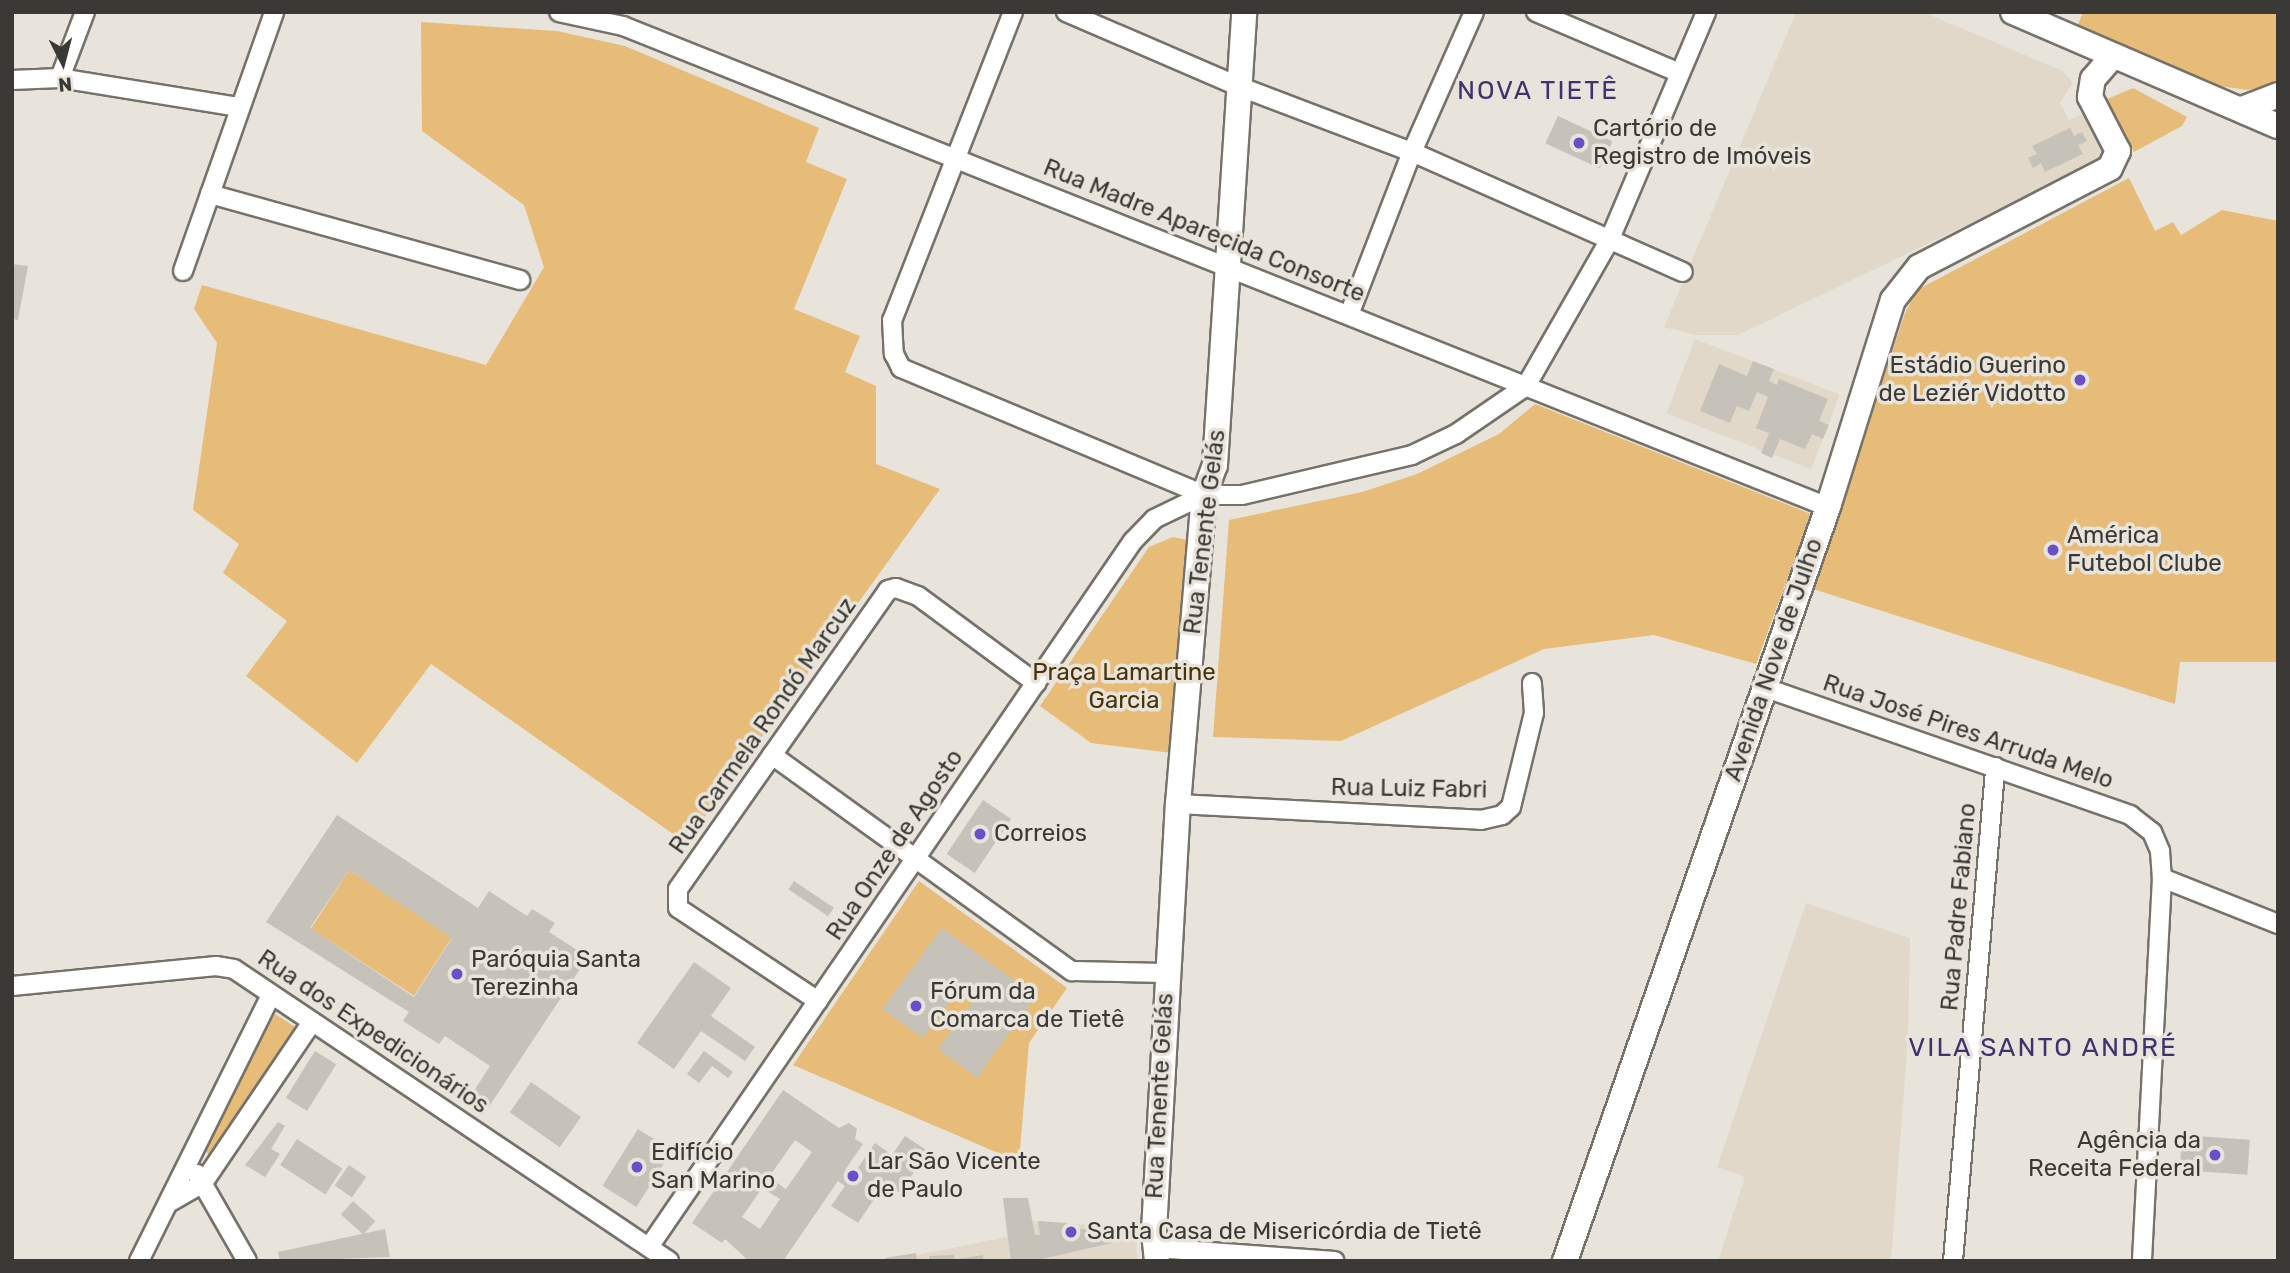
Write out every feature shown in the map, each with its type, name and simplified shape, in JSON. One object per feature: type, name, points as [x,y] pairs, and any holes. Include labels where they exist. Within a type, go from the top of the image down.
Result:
[{"type":"street","points":[[60,78],[85,12]]},
{"type":"street","points":[[183,271],[274,12]]},
{"type":"street","name":"Rua Madre Aparecida Consorte","points":[[559,12],[623,26],[1828,507]]},
{"type":"street","points":[[1013,12],[892,320],[894,354],[901,368],[1204,495],[1242,495],[1412,454],[1456,434],[1526,386],[1609,241],[1706,12]]},
{"type":"street","points":[[1066,12],[1238,86],[1412,152],[1683,272]]},
{"type":"street","points":[[1349,315],[1412,152],[1474,12]]},
{"type":"street","points":[[1536,12],[1680,73]]},
{"type":"street","points":[[2013,12],[2278,126]]},
{"type":"street","name":"Rua Tenente Gelás","points":[[1156,1254],[1166,973],[1178,804],[1204,495],[1215,465],[1238,86],[1245,15]]},
{"type":"street","points":[[2086,45],[2092,88]]},
{"type":"street","points":[[2092,88],[2113,56]]},
{"type":"street","points":[[12,80],[60,78],[240,107]]},
{"type":"street","name":"Avenida Nove de Julho","points":[[1565,1261],[1828,507],[1868,373],[1904,282],[1951,249],[2110,168],[2118,151],[2092,88]]},
{"type":"street","points":[[2242,109],[2278,95]]},
{"type":"street","points":[[210,194],[520,280]]},
{"type":"street","name":"Rua Onze de Agosto","points":[[649,1247],[1133,541],[1154,519],[1204,495]]},
{"type":"street","name":"Rua Carmela Rondó Marcuz","points":[[818,1002],[678,908],[678,889],[888,590],[896,588],[918,596],[1035,683]]},
{"type":"street","name":"Rua Luiz Fabri","points":[[1178,804],[1482,821],[1502,815],[1511,807],[1534,713],[1532,684]]},
{"type":"street","name":"Rua José Pires Arruda Melo","points":[[1763,687],[2130,815],[2152,832],[2160,850],[2162,878]]},
{"type":"street","points":[[772,755],[1072,971],[1166,973]]},
{"type":"street","name":"Rua Padre Fabiano","points":[[1953,1261],[1995,768]]},
{"type":"street","points":[[2142,1261],[2162,878],[2278,924]]},
{"type":"street","name":"Rua dos Expedicionários","points":[[12,986],[216,966],[234,969],[669,1261]]},
{"type":"street","points":[[139,1261],[172,1201],[187,1160],[271,995]]},
{"type":"street","points":[[172,1201],[203,1183],[312,1022]]},
{"type":"street","points":[[187,1160],[247,1261]]},
{"type":"street","points":[[1156,1254],[1335,1261]]},
{"type":"shaded area","points":[[1796,12],[1923,12],[2063,71],[2073,83],[2060,103],[2069,120],[2083,113],[2106,158],[1738,335],[1695,335],[1664,327]]},
{"type":"shaded area","points":[[1695,339],[1840,395],[1811,469],[1666,414]]},
{"type":"shaded area","points":[[1806,903],[1910,938],[1908,1038],[1891,1261],[1718,1261],[1745,1177],[1717,1167]]},
{"type":"shaded area","name":"Santa Casa de Misericórdia de Tietê","points":[[1003,1198],[1028,1198],[1032,1221],[1136,1228],[1137,1261],[886,1261],[1007,1237]]},
{"type":"green space","points":[[2083,12],[2278,12],[2278,84],[2247,90],[2220,86],[2077,27]]},
{"type":"green space","points":[[421,22],[557,31],[625,46],[819,128],[806,162],[847,179],[794,309],[860,336],[845,372],[876,386],[876,464],[940,489],[686,843],[431,664],[357,763],[246,676],[287,621],[223,573],[239,544],[193,510],[217,343],[194,309],[202,285],[486,365],[544,267],[524,205],[422,131]]},
{"type":"green space","points":[[2133,88],[2187,117],[2182,126],[2134,152],[2107,99]]},
{"type":"green space","name":"Estádio Guerino de Leziér Vidotto","points":[[2129,178],[2155,231],[2173,222],[2181,235],[2222,210],[2278,221],[2278,662],[2180,662],[2175,704],[1813,589],[1905,313],[1917,290]]},
{"type":"green space","points":[[1535,404],[1811,514],[1756,664],[1654,635],[1544,649],[1341,741],[1213,737],[1229,520],[1362,492],[1417,474],[1499,434]]},
{"type":"green space","name":"Praça Lamartine Garcia","points":[[1173,537],[1194,541],[1180,754],[1091,743],[1040,706],[1149,547]]},
{"type":"green space","points":[[349,870],[452,937],[414,996],[311,929]]},
{"type":"green space","points":[[919,881],[1067,988],[1029,1043],[1019,1162],[793,1065]]},
{"type":"green space","points":[[275,1014],[297,1028],[212,1158],[201,1146]]},
{"type":"building","name":"Cartório de Registro de Imóveis","points":[[1558,116],[1612,141],[1600,169],[1545,143]]},
{"type":"building","points":[[2070,128],[2074,136],[2082,132],[2087,141],[2078,145],[2083,154],[2045,172],[2041,163],[2033,168],[2028,158],[2037,154],[2032,146]]},
{"type":"building","points":[[12,264],[28,266],[18,320],[12,319]]},
{"type":"building","points":[[1753,361],[1774,369],[1769,381],[1777,385],[1779,379],[1828,399],[1819,421],[1829,425],[1823,439],[1812,434],[1805,449],[1780,439],[1772,458],[1761,453],[1769,433],[1756,428],[1768,397],[1757,392],[1749,411],[1737,406],[1730,423],[1700,411],[1719,364],[1747,376]]},
{"type":"building","name":"Correios","points":[[983,800],[1011,819],[975,873],[947,854]]},
{"type":"building","points":[[337,815],[478,908],[489,891],[527,916],[532,909],[555,923],[549,932],[588,957],[488,1108],[470,1097],[490,1066],[445,1036],[439,1044],[403,1021],[409,1012],[266,922]],"holes":[[[349,870],[452,938],[414,997],[310,928]]]},
{"type":"building","points":[[794,881],[834,908],[828,916],[788,889]]},
{"type":"building","name":"Fórum da Comarca de Tietê","points":[[942,928],[1036,996],[977,1078],[938,1049],[973,1002],[958,991],[923,1038],[882,1009]]},
{"type":"building","points":[[694,962],[731,988],[711,1016],[755,1047],[745,1061],[701,1031],[674,1069],[637,1043]]},
{"type":"building","points":[[315,1051],[336,1064],[307,1111],[286,1098]]},
{"type":"building","points":[[704,1051],[733,1072],[728,1078],[712,1066],[699,1083],[687,1074]]},
{"type":"building","points":[[531,1082],[581,1117],[560,1147],[510,1112]]},
{"type":"building","name":"Lar São Vicente de Paulo","points":[[783,1090],[839,1128],[849,1123],[857,1129],[855,1139],[863,1144],[845,1170],[853,1175],[875,1143],[892,1155],[905,1136],[928,1151],[900,1193],[885,1183],[858,1223],[831,1206],[845,1186],[838,1181],[783,1261],[749,1261],[725,1239],[722,1243],[692,1223]],"holes":[[[795,1140],[812,1152],[786,1189],[769,1177]],[[762,1188],[780,1199],[760,1229],[742,1217]]]},
{"type":"building","points":[[278,1122],[285,1126],[271,1149],[280,1154],[265,1177],[245,1165]]},
{"type":"building","name":"Edifício San Marino","points":[[638,1129],[672,1150],[636,1207],[602,1186]]},
{"type":"building","name":"Agência da Receita Federal","points":[[2182,1135],[2250,1140],[2247,1175],[2180,1170]]},
{"type":"building","points":[[297,1139],[342,1168],[325,1194],[280,1165]]},
{"type":"building","points":[[349,1165],[366,1177],[352,1198],[335,1185]]},
{"type":"building","points":[[1003,1198],[1028,1198],[1035,1235],[1040,1235],[1038,1221],[1067,1223],[1067,1231],[1109,1226],[1112,1243],[1033,1261],[1011,1261]]},
{"type":"building","points":[[353,1201],[375,1221],[363,1234],[341,1214]]},
{"type":"building","points":[[385,1229],[390,1257],[280,1261],[278,1252]]},
{"type":"building","points":[[916,1253],[917,1261],[886,1261],[885,1258]]},
{"type":"building","points":[[954,1255],[955,1261],[929,1261],[929,1256]]},
{"type":"building","points":[[983,1255],[984,1261],[957,1261],[957,1259]]},
{"type":"place","name":"Cartório de Registro de Imóveis","points":[[1579,143]]},
{"type":"place","name":"Estádio Guerino de Leziér Vidotto","points":[[2080,380]]},
{"type":"place","name":"América Futebol Clube","points":[[2053,550]]},
{"type":"place","name":"Correios","points":[[980,834]]},
{"type":"place","name":"Paróquia Santa Terezinha","points":[[457,974]]},
{"type":"place","name":"Fórum da Comarca de Tietê","points":[[916,1006]]},
{"type":"place","name":"Agência da Receita Federal","points":[[2215,1155]]},
{"type":"place","name":"Edifício San Marino","points":[[637,1167]]},
{"type":"place","name":"Lar São Vicente de Paulo","points":[[853,1176]]},
{"type":"place","name":"Santa Casa de Misericórdia de Tietê","points":[[1071,1232]]},
{"type":"district","name":"NOVA TIETÊ","points":[[1538,91]]},
{"type":"district","name":"VILA SANTO ANDRÉ","points":[[2043,1048]]}]
